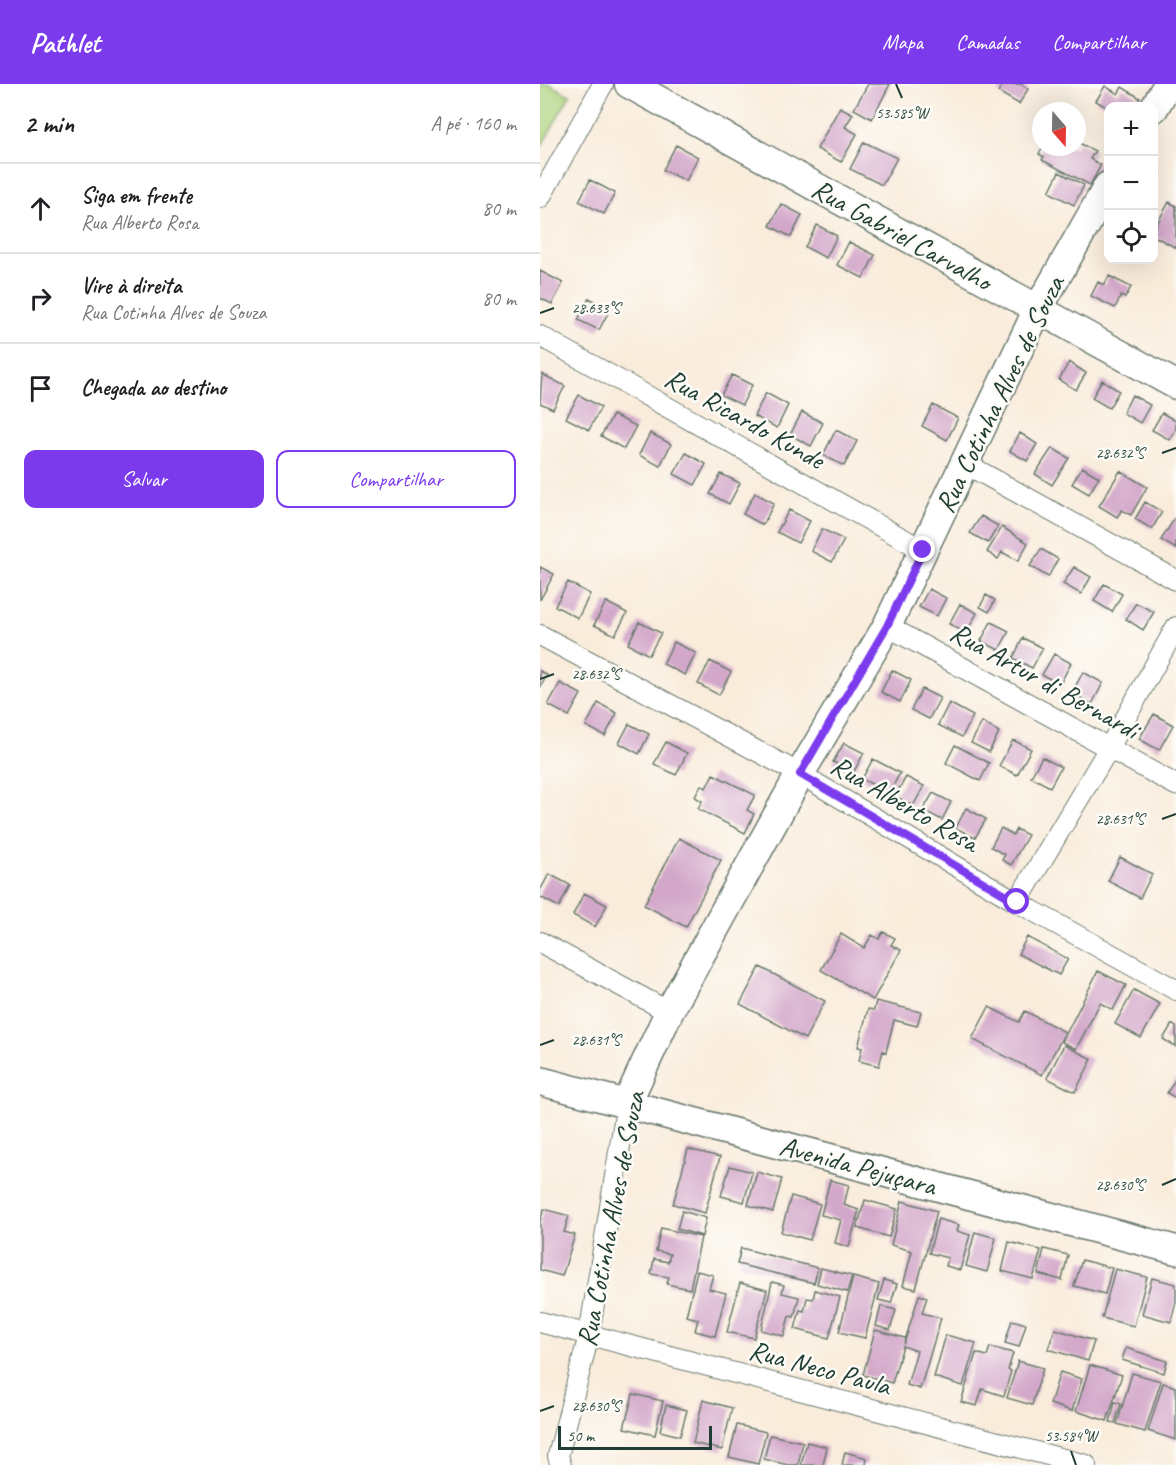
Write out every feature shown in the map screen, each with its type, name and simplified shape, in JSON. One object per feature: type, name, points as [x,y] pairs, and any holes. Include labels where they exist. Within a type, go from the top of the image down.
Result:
[{"type":"street","points":[[540,198],[603,84]]},
{"type":"street","name":"Rua Gabriel Carvalho","points":[[629,84],[1176,385]]},
{"type":"street","points":[[1158,102],[1168,84]]},
{"type":"street","name":"Rua Cotinha Alves de Souza","points":[[561,1465],[558,1456],[589,1335],[627,1103],[669,1012],[800,774],[887,626],[1038,309],[1104,193]]},
{"type":"street","name":"Rua Ricardo Kunde","points":[[540,336],[923,550]]},
{"type":"street","points":[[964,463],[1176,580]]},
{"type":"street","name":"Rua Artur di Bernardi","points":[[887,626],[1176,785]]},
{"type":"street","points":[[1017,902],[1109,748],[1176,627]]},
{"type":"street","name":"Rua Alberto Rosa","points":[[540,635],[800,774],[1017,902],[1176,990]]},
{"type":"street","points":[[540,942],[669,1012]]},
{"type":"street","name":"Avenida Pejuçara","points":[[540,1081],[1176,1250]]},
{"type":"street","name":"Rua Neco Paula","points":[[540,1322],[1086,1465]]},
{"type":"green space","points":[[540,84],[549,84],[570,95],[540,149]]},
{"type":"building","points":[[868,84],[890,84],[872,119],[854,109]]},
{"type":"building","points":[[1003,84],[1021,84],[1028,89],[1019,104],[998,92]]},
{"type":"building","points":[[1105,86],[1118,94],[1122,87],[1140,98],[1138,102],[1104,102],[1104,106],[1096,101]]},
{"type":"building","points":[[840,107],[853,114],[845,127],[857,134],[841,162],[817,149]]},
{"type":"building","points":[[864,142],[897,158],[882,185],[850,169]]},
{"type":"building","points":[[676,145],[698,157],[686,181],[663,170]]},
{"type":"building","points":[[1086,146],[1095,151],[1090,159],[1101,165],[1090,185],[1042,160],[1042,156],[1086,156]]},
{"type":"building","points":[[1059,172],[1084,185],[1074,205],[1049,192]]},
{"type":"building","points":[[590,180],[615,193],[604,214],[579,201]]},
{"type":"building","points":[[1169,202],[1176,206],[1176,248],[1158,238],[1158,222]]},
{"type":"building","points":[[781,204],[802,215],[791,237],[770,226]]},
{"type":"building","points":[[817,225],[837,236],[826,258],[805,247]]},
{"type":"building","points":[[849,242],[875,255],[863,278],[837,265]]},
{"type":"building","points":[[540,271],[563,283],[552,304],[540,298]]},
{"type":"building","points":[[1109,276],[1131,287],[1125,298],[1121,296],[1115,308],[1091,296],[1098,282],[1104,285]]},
{"type":"building","points":[[589,298],[610,309],[599,330],[578,320]]},
{"type":"building","points":[[1069,362],[1086,373],[1076,390],[1059,380]]},
{"type":"building","points":[[542,374],[565,386],[553,409],[540,403]]},
{"type":"building","points":[[732,375],[752,385],[742,405],[721,395]]},
{"type":"building","points":[[1102,380],[1119,391],[1109,408],[1092,398]]},
{"type":"building","points":[[766,393],[788,405],[777,428],[754,416]]},
{"type":"building","points":[[579,395],[601,407],[589,430],[566,418]]},
{"type":"building","points":[[1132,395],[1150,405],[1140,423],[1123,413]]},
{"type":"building","points":[[933,405],[958,418],[947,440],[922,426]]},
{"type":"building","points":[[802,412],[823,423],[811,446],[790,435]]},
{"type":"building","points":[[1162,413],[1176,421],[1176,429],[1170,440],[1152,430]]},
{"type":"building","points":[[613,415],[636,426],[624,449],[601,436]]},
{"type":"building","points":[[836,430],[857,441],[844,466],[823,455]]},
{"type":"building","points":[[650,433],[671,444],[660,466],[639,455]]},
{"type":"building","points":[[1020,433],[1037,444],[1027,461],[1010,451]]},
{"type":"building","points":[[1052,448],[1069,458],[1052,485],[1035,474]]},
{"type":"building","points":[[686,453],[706,464],[695,485],[674,474]]},
{"type":"building","points":[[1082,467],[1099,477],[1089,494],[1072,484]]},
{"type":"building","points":[[1120,471],[1147,487],[1131,515],[1122,510],[1117,517],[1099,506]]},
{"type":"building","points":[[721,474],[740,483],[729,504],[710,494]]},
{"type":"building","points":[[755,493],[774,503],[763,525],[743,514]]},
{"type":"building","points":[[1145,502],[1162,512],[1152,529],[1135,519]]},
{"type":"building","points":[[789,510],[810,521],[798,543],[777,532]]},
{"type":"building","points":[[981,516],[998,526],[988,543],[970,533]]},
{"type":"building","points":[[1176,516],[1176,549],[1161,540]]},
{"type":"building","points":[[1002,527],[1028,543],[1018,561],[1002,552],[998,559],[987,552]]},
{"type":"building","points":[[822,529],[844,540],[832,562],[811,551]]},
{"type":"building","points":[[1041,549],[1058,559],[1048,577],[1030,566]]},
{"type":"building","points":[[540,567],[554,574],[540,600]]},
{"type":"building","points":[[1074,567],[1091,577],[1081,594],[1063,584]]},
{"type":"building","points":[[568,582],[590,594],[578,618],[555,606]]},
{"type":"building","points":[[1104,584],[1122,594],[1112,612],[1094,601]]},
{"type":"building","points":[[929,589],[946,598],[937,616],[919,607]]},
{"type":"building","points":[[986,595],[995,600],[989,612],[980,607]]},
{"type":"building","points":[[606,602],[627,613],[615,635],[594,625]]},
{"type":"building","points":[[1136,603],[1154,612],[1143,630],[1126,619]]},
{"type":"building","points":[[960,604],[977,613],[966,633],[949,624]]},
{"type":"building","points":[[639,622],[661,633],[649,655],[628,644]]},
{"type":"building","points":[[991,622],[1009,631],[999,650],[981,641]]},
{"type":"building","points":[[1023,638],[1043,648],[1032,668],[1013,658]]},
{"type":"building","points":[[674,642],[696,653],[685,675],[663,664]]},
{"type":"building","points":[[1054,654],[1071,663],[1060,684],[1042,675]]},
{"type":"building","points":[[710,661],[731,672],[719,695],[698,684]]},
{"type":"building","points":[[892,670],[911,680],[900,702],[881,692]]},
{"type":"building","points":[[540,671],[547,675],[540,688]]},
{"type":"building","points":[[1083,672],[1103,683],[1092,704],[1072,693]]},
{"type":"building","points":[[560,683],[581,694],[569,716],[548,705]]},
{"type":"building","points":[[922,689],[940,698],[929,719],[911,710]]},
{"type":"building","points":[[598,703],[617,713],[605,736],[586,726]]},
{"type":"building","points":[[949,703],[973,716],[962,737],[938,725]]},
{"type":"building","points":[[1154,714],[1173,725],[1159,750],[1139,739]]},
{"type":"building","points":[[982,722],[999,732],[989,752],[971,743]]},
{"type":"building","points":[[629,724],[649,734],[639,754],[619,743]]},
{"type":"building","points":[[1013,740],[1031,749],[1017,775],[999,766]]},
{"type":"building","points":[[666,742],[687,753],[676,775],[654,764]]},
{"type":"building","points":[[844,743],[864,753],[853,773],[833,762]]},
{"type":"building","points":[[955,745],[989,763],[980,781],[946,763]]},
{"type":"building","points":[[1042,757],[1061,767],[1050,787],[1031,777]]},
{"type":"building","points":[[873,759],[900,773],[889,793],[862,779]]},
{"type":"building","points":[[713,774],[755,795],[747,810],[754,814],[745,833],[698,809],[702,801],[695,797],[701,785],[706,788]]},
{"type":"building","points":[[906,777],[924,786],[913,806],[895,796]]},
{"type":"building","points":[[933,793],[951,802],[942,820],[923,810]]},
{"type":"building","points":[[966,808],[986,819],[975,838],[956,828]]},
{"type":"building","points":[[1001,828],[1013,835],[1016,829],[1028,835],[1011,865],[1002,860],[1005,855],[991,847]]},
{"type":"building","points":[[679,838],[721,860],[686,927],[644,905]]},
{"type":"building","points":[[1120,857],[1152,874],[1140,898],[1108,881]]},
{"type":"building","points":[[549,874],[570,885],[559,907],[540,897],[540,891]]},
{"type":"building","points":[[584,893],[607,905],[595,927],[573,915]]},
{"type":"building","points":[[883,932],[895,938],[891,945],[901,950],[873,1000],[821,970],[841,934],[864,948],[872,935],[879,939]]},
{"type":"building","points":[[1027,937],[1068,959],[1059,975],[1018,954]]},
{"type":"building","points":[[760,967],[825,1001],[805,1039],[740,1004]]},
{"type":"building","points":[[1098,971],[1126,985],[1113,1010],[1100,1003],[1076,1049],[1062,1042]]},
{"type":"building","points":[[1134,990],[1160,1004],[1141,1038],[1115,1024]]},
{"type":"building","points":[[876,1001],[921,1012],[917,1026],[894,1020],[886,1052],[883,1051],[879,1066],[859,1061],[862,1048],[858,1047],[868,1009],[874,1010]]},
{"type":"building","points":[[989,1007],[1019,1022],[1025,1011],[1065,1032],[1042,1075],[972,1039]]},
{"type":"building","points":[[1172,1024],[1176,1027],[1176,1047],[1163,1039]]},
{"type":"building","points":[[1064,1045],[1092,1059],[1075,1092],[1047,1078]]},
{"type":"building","points":[[1176,1078],[1176,1098],[1167,1093]]},
{"type":"building","points":[[688,1149],[720,1157],[705,1213],[673,1204]]},
{"type":"building","points":[[730,1166],[752,1172],[744,1202],[721,1196]]},
{"type":"building","points":[[757,1172],[782,1179],[773,1212],[748,1205]]},
{"type":"building","points":[[830,1180],[849,1185],[844,1205],[859,1210],[849,1247],[835,1243],[841,1220],[821,1215]]},
{"type":"building","points":[[791,1196],[820,1204],[810,1240],[781,1232]]},
{"type":"building","points":[[865,1200],[897,1209],[889,1237],[857,1228]]},
{"type":"building","points":[[902,1201],[937,1211],[916,1289],[903,1286],[912,1251],[891,1245]]},
{"type":"building","points":[[544,1209],[569,1216],[564,1232],[575,1235],[562,1276],[540,1270],[540,1221]]},
{"type":"building","points":[[682,1211],[706,1218],[702,1236],[677,1229]]},
{"type":"building","points":[[938,1219],[959,1225],[957,1231],[970,1235],[960,1270],[946,1266],[948,1258],[929,1253]]},
{"type":"building","points":[[661,1228],[701,1237],[690,1289],[667,1284],[669,1277],[651,1274],[654,1259],[668,1262],[670,1254],[656,1251]]},
{"type":"building","points":[[975,1232],[996,1238],[987,1272],[966,1266]]},
{"type":"building","points":[[1009,1242],[1041,1250],[1033,1279],[1002,1271]]},
{"type":"building","points":[[741,1248],[818,1268],[814,1283],[737,1264]]},
{"type":"building","points":[[1044,1249],[1068,1255],[1062,1280],[1038,1274]]},
{"type":"building","points":[[1082,1260],[1112,1268],[1105,1294],[1074,1286]]},
{"type":"building","points":[[821,1268],[852,1276],[847,1292],[817,1284]]},
{"type":"building","points":[[1115,1269],[1147,1277],[1134,1326],[1102,1318]]},
{"type":"building","points":[[697,1271],[713,1275],[709,1289],[726,1293],[715,1336],[695,1331],[698,1319],[686,1316]]},
{"type":"building","points":[[853,1277],[879,1284],[865,1338],[839,1332]]},
{"type":"building","points":[[1152,1278],[1176,1284],[1176,1302],[1171,1322],[1142,1314]]},
{"type":"building","points":[[884,1280],[897,1284],[891,1303],[878,1300]]},
{"type":"building","points":[[772,1282],[784,1285],[782,1293],[799,1297],[794,1317],[789,1316],[784,1336],[761,1330]]},
{"type":"building","points":[[740,1283],[767,1290],[754,1338],[727,1332]]},
{"type":"building","points":[[815,1290],[840,1297],[829,1338],[795,1329],[800,1310],[804,1311],[807,1298],[813,1299]]},
{"type":"building","points":[[919,1295],[927,1297],[922,1313],[941,1318],[920,1389],[907,1385],[917,1351],[903,1346],[892,1383],[863,1375],[875,1330],[905,1338],[904,1344]]},
{"type":"building","points":[[881,1306],[896,1310],[890,1330],[876,1326]]},
{"type":"building","points":[[1012,1320],[1026,1324],[1019,1347],[1005,1343]]},
{"type":"building","points":[[1055,1329],[1094,1341],[1088,1361],[1048,1349]]},
{"type":"building","points":[[946,1335],[976,1343],[963,1386],[934,1377]]},
{"type":"building","points":[[990,1347],[1013,1353],[1004,1396],[982,1389],[977,1406],[961,1402],[976,1353],[987,1356]]},
{"type":"building","points":[[1126,1348],[1167,1361],[1164,1373],[1122,1360]]},
{"type":"building","points":[[1018,1361],[1043,1368],[1032,1405],[1007,1398]]},
{"type":"building","points":[[1090,1365],[1122,1375],[1107,1421],[1076,1411]]},
{"type":"building","points":[[1060,1372],[1082,1379],[1072,1411],[1050,1404]]},
{"type":"building","points":[[1132,1373],[1161,1381],[1145,1432],[1117,1424]]},
{"type":"building","points":[[1163,1383],[1176,1387],[1176,1440],[1148,1431]]},
{"type":"building","points":[[633,1394],[663,1401],[655,1435],[624,1428]]},
{"type":"building","points":[[703,1400],[732,1408],[722,1450],[693,1443]]},
{"type":"building","points":[[1115,1402],[1121,1404],[1115,1423],[1110,1422]]},
{"type":"building","points":[[666,1405],[687,1410],[680,1436],[660,1431]]},
{"type":"building","points":[[737,1425],[766,1432],[758,1464],[729,1457]]},
{"type":"building","points":[[770,1435],[803,1442],[798,1465],[764,1459]]},
{"type":"building","points":[[807,1442],[827,1447],[823,1465],[801,1465]]},
{"type":"building","points":[[845,1452],[867,1458],[866,1465],[842,1465]]},
{"type":"route","points":[[923,550],[887,626],[800,774],[1017,902]]}]
